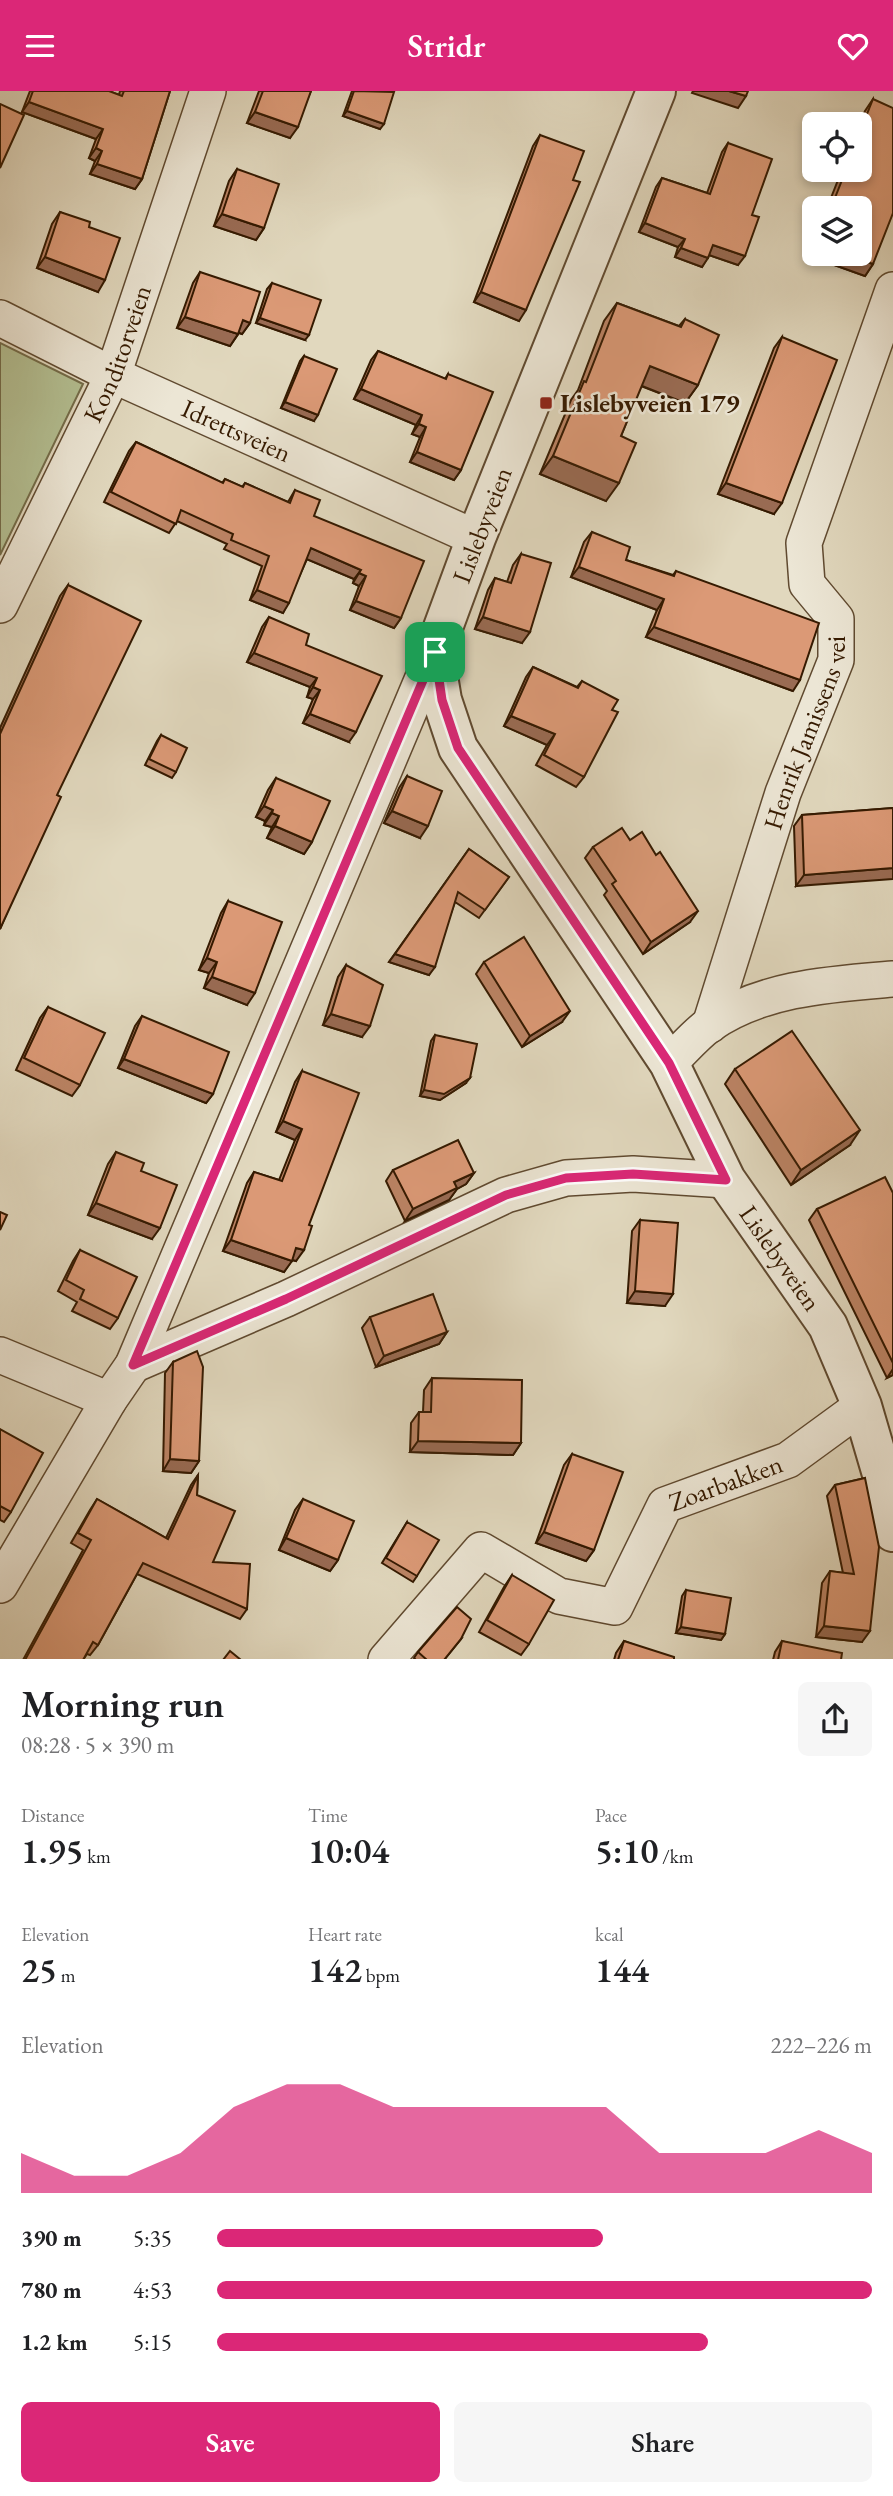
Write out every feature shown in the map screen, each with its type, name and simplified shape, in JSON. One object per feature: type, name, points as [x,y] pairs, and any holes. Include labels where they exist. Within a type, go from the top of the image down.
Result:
[{"type":"street","name":"Konditorveien","points":[[0,605],[113,375],[208,91]]},
{"type":"street","name":"Lislebyveien","points":[[656,91],[476,538],[435,652],[442,700],[458,748],[669,1063],[726,1180],[828,1326],[862,1406],[886,1488],[893,1532]]},
{"type":"street","name":"Henrik Jamissens vei","points":[[710,1025],[783,793],[836,660],[836,619],[807,584],[804,543],[893,290]]},
{"type":"street","name":"Idrettsveien","points":[[0,318],[113,375],[476,538]]},
{"type":"street","points":[[0,1585],[109,1400],[133,1365],[435,652]]},
{"type":"street","name":"Henrik Jamissens vei","points":[[669,1063],[710,1025],[767,997],[844,983],[893,979]]},
{"type":"street","points":[[133,1365],[286,1299],[506,1195],[566,1178],[633,1174],[726,1180]]},
{"type":"street","points":[[0,1355],[109,1400]]},
{"type":"street","name":"Zoarbakken","points":[[387,1659],[481,1550],[559,1596],[615,1607],[665,1505],[788,1460],[862,1406]]},
{"type":"green space","points":[[0,343],[83,384],[0,555]]},
{"type":"building","points":[[33,91],[109,91],[122,96],[124,91],[170,91],[142,179],[97,164],[102,151],[96,148],[103,129],[29,102]]},
{"type":"building","points":[[263,91],[311,91],[298,127],[255,112]]},
{"type":"building","points":[[354,91],[394,92],[384,124],[347,111]]},
{"type":"building","points":[[729,91],[748,91],[746,96]]},
{"type":"building","points":[[873,99],[893,108],[893,213],[873,264],[872,196],[836,196],[841,182],[872,182],[872,112],[868,112]]},
{"type":"building","points":[[0,104],[24,115],[0,168]]},
{"type":"building","points":[[540,135],[584,151],[573,180],[580,182],[526,310],[481,292]]},
{"type":"building","points":[[728,143],[772,159],[752,215],[759,217],[745,256],[713,245],[708,258],[681,248],[685,239],[645,223],[662,178],[710,194]]},
{"type":"building","points":[[237,169],[279,184],[264,228],[222,214]]},
{"type":"building","points":[[60,212],[90,222],[89,227],[120,238],[105,280],[45,257]]},
{"type":"building","points":[[200,272],[260,292],[250,323],[243,320],[238,334],[185,317]]},
{"type":"building","points":[[272,283],[321,300],[309,335],[260,318]]},
{"type":"building","points":[[617,303],[681,327],[685,319],[719,335],[698,385],[650,366],[621,436],[636,443],[619,483],[553,456]]},
{"type":"building","points":[[782,337],[837,360],[782,503],[726,483]]},
{"type":"building","points":[[378,351],[446,379],[448,374],[493,392],[461,470],[417,452],[426,427],[419,424],[422,415],[361,389]]},
{"type":"building","points":[[304,356],[337,369],[318,415],[285,402]]},
{"type":"building","points":[[136,442],[223,483],[225,479],[243,487],[245,483],[290,503],[295,490],[320,500],[314,516],[424,561],[401,618],[356,601],[366,576],[359,573],[361,570],[311,548],[289,603],[257,590],[269,556],[231,540],[233,534],[181,510],[176,524],[111,492]]},
{"type":"building","points":[[592,532],[630,547],[626,560],[674,576],[676,571],[819,623],[800,680],[654,627],[664,599],[579,567]]},
{"type":"building","points":[[521,554],[551,563],[530,632],[483,617],[495,578],[511,583]]},
{"type":"building","points":[[68,585],[141,621],[57,795],[61,797],[0,929],[0,734]]},
{"type":"building","points":[[269,617],[309,634],[306,645],[382,676],[356,732],[310,714],[320,690],[313,687],[317,678],[254,653]]},
{"type":"building","points":[[533,667],[578,688],[582,681],[618,700],[612,710],[618,712],[584,777],[544,755],[555,734],[511,716]]},
{"type":"building","points":[[161,735],[187,748],[176,772],[149,759]]},
{"type":"building","points":[[407,776],[442,791],[428,826],[392,811]]},
{"type":"building","points":[[276,778],[330,801],[312,842],[275,826],[279,816],[264,806]]},
{"type":"building","points":[[893,808],[893,868],[804,875],[802,815]]},
{"type":"building","points":[[622,828],[630,840],[642,832],[656,855],[660,852],[698,911],[651,942],[612,884],[616,881],[593,847]]},
{"type":"building","points":[[469,849],[509,877],[485,910],[458,892],[435,967],[395,954]]},
{"type":"building","points":[[228,901],[282,922],[255,993],[212,977],[217,962],[207,958]]},
{"type":"building","points":[[524,937],[570,1011],[530,1036],[484,962]]},
{"type":"building","points":[[346,965],[383,985],[370,1026],[331,1014]]},
{"type":"building","points":[[48,1007],[105,1033],[80,1085],[24,1058]]},
{"type":"building","points":[[142,1016],[229,1052],[213,1094],[124,1059]]},
{"type":"building","points":[[792,1031],[860,1130],[801,1170],[735,1069]]},
{"type":"building","points":[[435,1035],[477,1044],[470,1078],[444,1094],[424,1090]]},
{"type":"building","points":[[302,1071],[359,1093],[309,1225],[312,1226],[304,1250],[296,1248],[292,1261],[231,1240],[254,1172],[282,1181],[302,1129],[283,1121]]},
{"type":"building","points":[[458,1140],[474,1173],[454,1182],[457,1188],[413,1209],[393,1170]]},
{"type":"building","points":[[116,1152],[144,1163],[141,1171],[177,1185],[160,1228],[96,1203]]},
{"type":"building","points":[[885,1177],[893,1193],[893,1363],[817,1209]]},
{"type":"building","points":[[0,1212],[7,1215],[0,1230]]},
{"type":"building","points":[[640,1220],[678,1223],[673,1294],[635,1291]]},
{"type":"building","points":[[80,1250],[137,1277],[118,1318],[80,1299],[84,1290],[66,1280]]},
{"type":"building","points":[[433,1294],[447,1332],[384,1356],[370,1317]]},
{"type":"building","points":[[197,1351],[203,1367],[199,1461],[170,1459],[173,1362]]},
{"type":"building","points":[[432,1378],[522,1380],[521,1443],[418,1441],[419,1412],[431,1412]]},
{"type":"building","points":[[0,1429],[43,1453],[11,1512],[0,1506]]},
{"type":"building","points":[[572,1454],[623,1472],[594,1550],[544,1532]]},
{"type":"building","points":[[198,1475],[197,1495],[235,1511],[213,1562],[250,1564],[247,1609],[143,1563],[98,1645],[93,1642],[84,1659],[26,1659],[91,1540],[78,1533],[97,1499],[168,1539]]},
{"type":"building","points":[[865,1478],[879,1547],[870,1631],[824,1626],[830,1571],[854,1574],[835,1485]]},
{"type":"building","points":[[303,1499],[354,1521],[338,1560],[286,1538]]},
{"type":"building","points":[[407,1522],[439,1540],[417,1576],[386,1558]]},
{"type":"building","points":[[512,1575],[554,1600],[529,1644],[487,1620]]},
{"type":"building","points":[[686,1590],[731,1598],[725,1634],[681,1627]]},
{"type":"building","points":[[457,1607],[471,1619],[461,1639],[445,1659],[426,1659],[418,1652]]},
{"type":"building","points":[[624,1641],[674,1657],[674,1659],[618,1659]]},
{"type":"building","points":[[782,1641],[842,1653],[841,1659],[778,1659]]},
{"type":"building","points":[[230,1651],[240,1659],[224,1659]]},
{"type":"place","name":"Lislebyveien 179","points":[[546,403]]},
{"type":"route","points":[[435,652],[442,700],[458,748],[669,1063],[726,1180],[633,1174],[566,1178],[506,1195],[286,1299],[133,1365],[435,652]]}]
